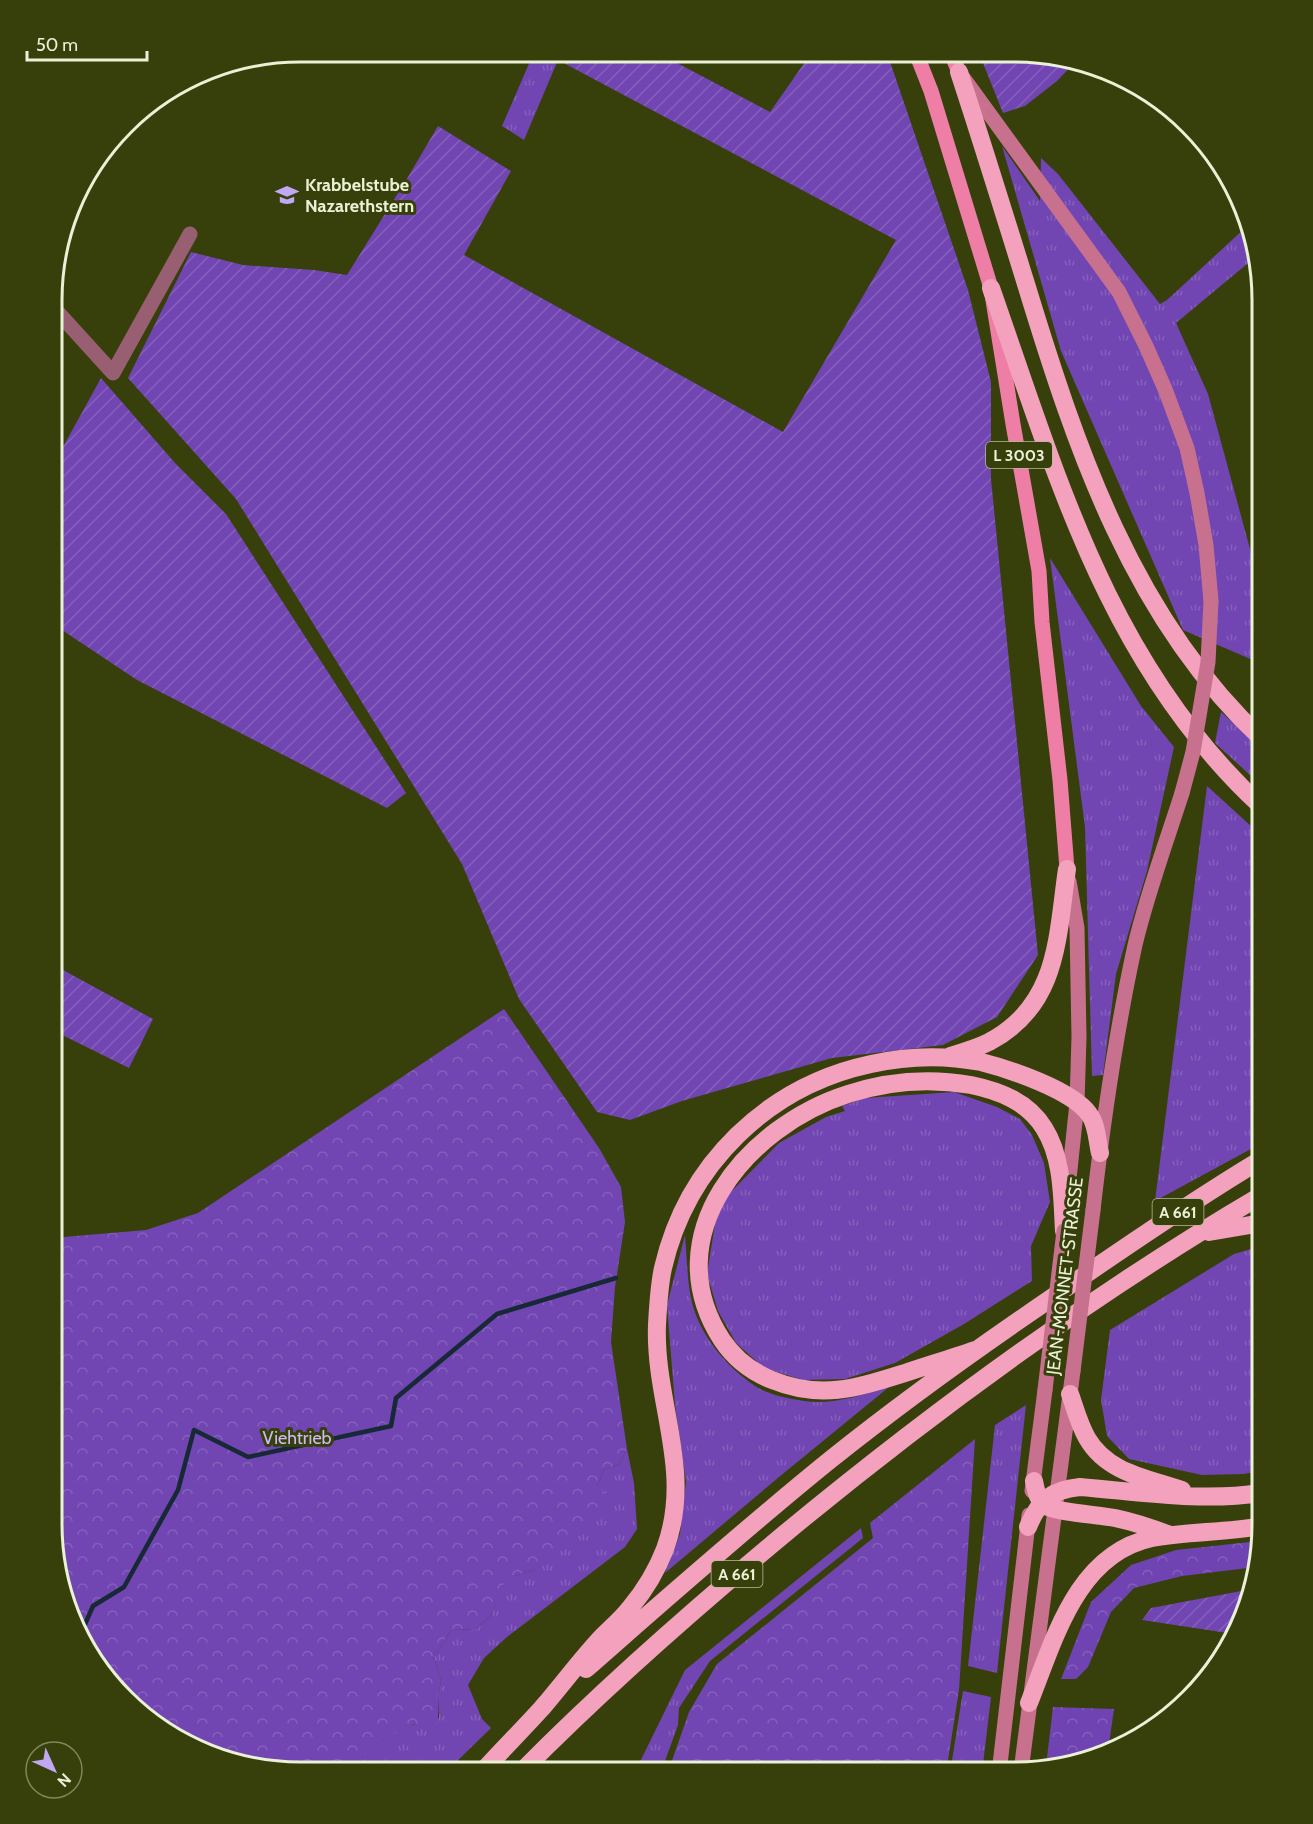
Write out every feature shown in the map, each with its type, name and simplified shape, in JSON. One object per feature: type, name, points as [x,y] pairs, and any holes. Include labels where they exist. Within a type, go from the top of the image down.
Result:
[{"type":"highway","points":[[959,72],[1057,383],[1098,493],[1139,578],[1160,615],[1203,677],[1252,728]]},
{"type":"highway","points":[[991,288],[1068,505],[1114,610],[1156,682],[1195,735],[1252,796]]},
{"type":"highway","points":[[944,1058],[988,1042],[1005,1032],[1033,1004],[1046,983],[1054,960],[1067,869]]},
{"type":"highway","points":[[542,1708],[598,1641],[629,1610],[654,1574],[670,1533],[676,1497],[676,1478],[673,1442],[657,1346],[661,1283],[668,1253],[683,1212],[716,1160],[741,1131],[786,1096],[852,1068],[890,1060],[944,1058],[982,1063],[1015,1073],[1042,1083],[1077,1103],[1091,1116],[1100,1153]]},
{"type":"highway","points":[[975,1350],[874,1383],[837,1391],[805,1390],[786,1386],[762,1376],[735,1357],[724,1344],[713,1327],[704,1306],[698,1271],[699,1252],[702,1233],[710,1211],[734,1174],[755,1150],[781,1128],[812,1109],[847,1094],[883,1085],[902,1082],[940,1082],[986,1088],[1006,1095],[1019,1102],[1044,1127],[1056,1155],[1061,1179],[1064,1231]]},
{"type":"highway","name":"A 661","points":[[491,1762],[542,1708],[732,1541],[822,1466],[975,1350],[1159,1224],[1252,1165]]},
{"type":"highway","name":"A 661","points":[[531,1762],[626,1669],[848,1481],[1011,1360],[1126,1280],[1252,1201]]},
{"type":"highway","points":[[1196,1235],[1252,1225]]},
{"type":"highway","points":[[1070,1394],[1085,1436],[1109,1464],[1135,1476],[1201,1496]]},
{"type":"highway","points":[[1034,1481],[1036,1494],[1052,1501],[1146,1526],[1170,1535]]},
{"type":"highway","points":[[1028,1527],[1034,1512],[1080,1487],[1154,1495],[1240,1497],[1252,1495]]},
{"type":"highway","points":[[1029,1703],[1064,1617],[1088,1578],[1101,1564],[1141,1541],[1170,1535],[1252,1528]]},
{"type":"main road","name":"L 3003","points":[[919,62],[948,145],[991,288],[1039,571],[1067,869],[1077,928],[1079,1038],[1077,1103],[1064,1231]]},
{"type":"main road","points":[[955,62],[959,72]]},
{"type":"main road","name":"JEAN-MONNET-STRASSE","points":[[959,72],[1119,292],[1146,346],[1187,448],[1206,545],[1211,601],[1208,662],[1193,752],[1136,944],[1120,1028],[1100,1153],[1070,1394],[1052,1501],[1022,1762]]},
{"type":"main road","name":"JEAN-MONNET-STRASSE","points":[[1000,1762],[1064,1231]]},
{"type":"street","points":[[62,317],[113,374],[190,234]]},
{"type":"green space","points":[[530,62],[557,62],[524,140],[502,126]]},
{"type":"green space","points":[[562,62],[675,62],[770,112],[805,62],[890,62],[968,290],[991,382],[991,479],[1038,955],[997,1017],[943,1045],[832,1058],[682,1101],[630,1120],[597,1112],[519,999],[462,864],[236,499],[128,378],[191,252],[243,265],[314,270],[347,275],[438,126],[511,171],[464,255],[783,432],[896,240]]},
{"type":"green space","points":[[983,62],[1029,62],[1069,68],[1025,106],[1003,113]]},
{"type":"green space","points":[[1002,146],[1040,201],[1041,158],[1058,174],[1160,304],[1241,231],[1248,263],[1176,323],[1208,394],[1250,549],[1252,560],[1252,660],[1183,630],[1061,351]]},
{"type":"green space","points":[[101,378],[175,463],[226,514],[406,793],[387,808],[137,680],[62,630],[62,449]]},
{"type":"green space","points":[[1050,558],[1141,706],[1174,747],[1147,871],[1116,974],[1103,1075],[1092,1076],[1085,827]]},
{"type":"green space","points":[[1221,712],[1252,740],[1252,777],[1215,743]]},
{"type":"green space","points":[[1207,786],[1252,827],[1252,1148],[1155,1201]]},
{"type":"green space","points":[[62,969],[153,1019],[129,1068],[62,1035]]},
{"type":"green space","name":"Viehtrieb","points":[[504,1009],[599,1148],[621,1187],[625,1222],[615,1287],[611,1342],[627,1449],[619,1464],[604,1470],[597,1486],[610,1497],[610,1511],[534,1570],[514,1576],[504,1583],[492,1614],[477,1629],[451,1630],[434,1657],[441,1681],[438,1697],[438,1730],[414,1724],[382,1740],[364,1762],[284,1762],[253,1758],[223,1750],[180,1731],[131,1693],[111,1669],[93,1643],[74,1601],[66,1571],[62,1540],[62,1237],[146,1230],[198,1213]]},
{"type":"green space","points":[[954,1092],[997,1107],[1020,1119],[1032,1135],[1044,1163],[1050,1202],[1031,1246],[1032,1281],[964,1324],[895,1363],[845,1379],[803,1380],[764,1368],[736,1343],[718,1311],[707,1274],[718,1205],[779,1143],[826,1117],[845,1111],[842,1106],[865,1098]]},
{"type":"green space","points":[[685,1235],[689,1287],[696,1316],[716,1350],[735,1370],[755,1386],[776,1395],[817,1402],[844,1399],[889,1387],[665,1573],[680,1534],[686,1482],[675,1405],[667,1305]]},
{"type":"green space","points":[[1252,1249],[1252,1472],[1202,1475],[1129,1459],[1107,1436],[1101,1400],[1110,1330],[1234,1254]]},
{"type":"green space","points":[[1026,1405],[997,1673],[968,1666],[995,1425]]},
{"type":"green space","points":[[975,1439],[959,1690],[948,1762],[672,1762],[689,1712],[717,1664],[873,1538],[870,1523]]},
{"type":"green space","points":[[627,1449],[634,1483],[637,1529],[625,1547],[507,1637],[484,1658],[468,1685],[482,1719],[491,1728],[456,1762],[363,1762],[386,1737],[408,1726],[439,1718],[438,1697],[441,1681],[434,1657],[451,1630],[477,1629],[492,1614],[503,1583],[514,1576],[534,1570],[597,1486],[604,1470],[619,1464]]},
{"type":"green space","points":[[861,1528],[863,1538],[710,1661],[679,1708],[678,1725],[665,1762],[640,1762],[685,1670]]},
{"type":"green space","points":[[1250,1542],[1247,1568],[1182,1576],[1134,1588],[1111,1612],[1088,1667],[1076,1679],[1061,1679],[1091,1602],[1131,1565],[1176,1550]]},
{"type":"green space","points":[[1242,1591],[1226,1633],[1142,1620],[1151,1608]]},
{"type":"green space","points":[[963,1691],[991,1697],[983,1762],[952,1762]]},
{"type":"green space","points":[[1053,1707],[1114,1709],[1109,1742],[1090,1750],[1047,1760]]},
{"type":"waterway","points":[[84,1626],[93,1606],[124,1587],[178,1490],[194,1430],[248,1457],[391,1426],[396,1398],[497,1314],[616,1278]]},
{"type":"place","name":"Krabbelstube Nazarethstern","points":[[287,195]]}]
